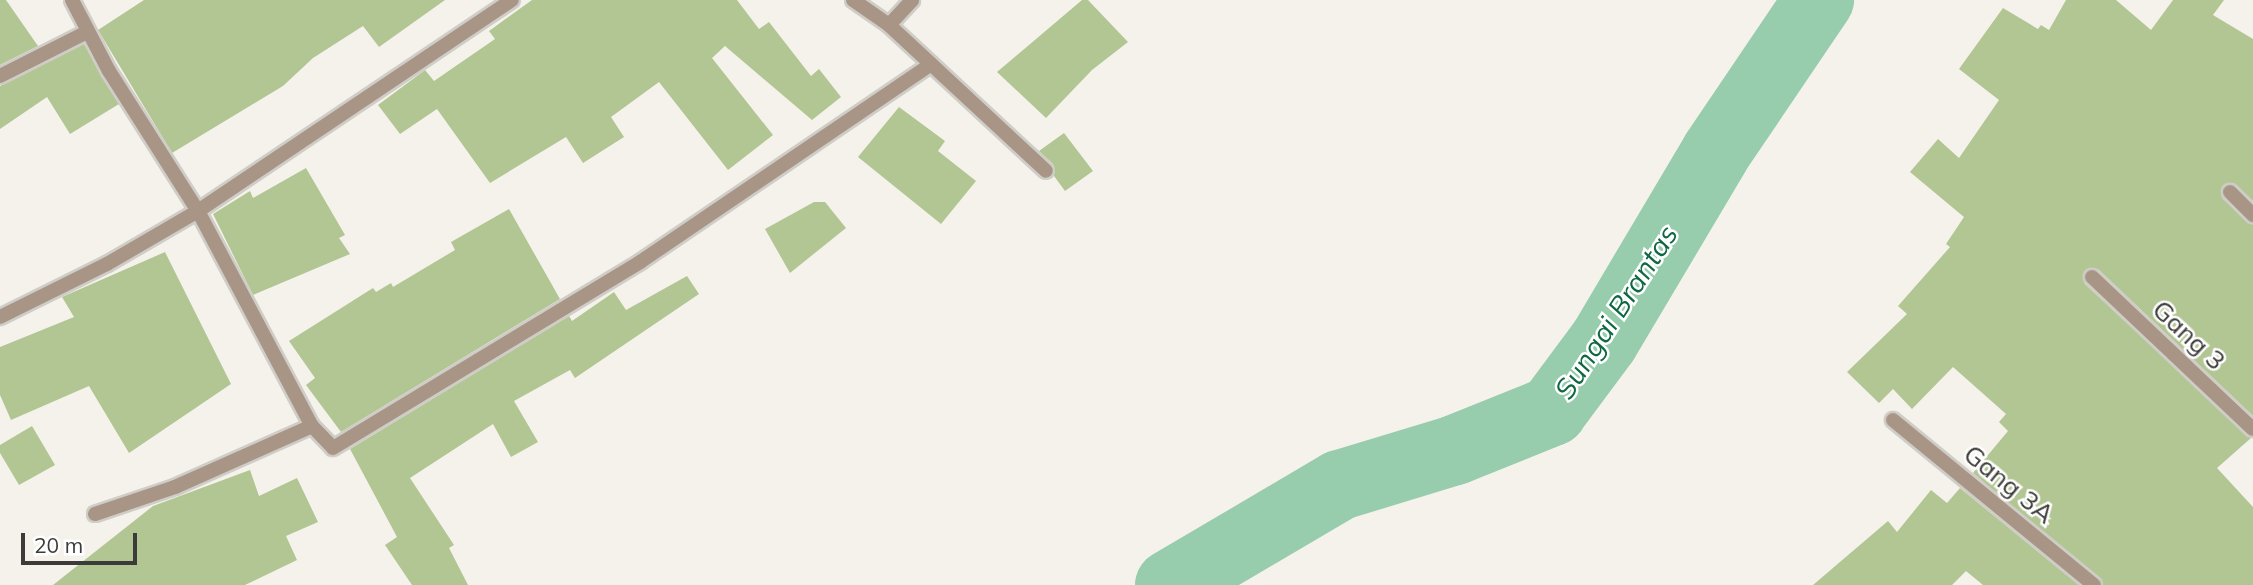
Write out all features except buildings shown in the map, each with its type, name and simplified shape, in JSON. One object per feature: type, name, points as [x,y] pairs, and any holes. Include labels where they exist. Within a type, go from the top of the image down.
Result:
[{"type":"street","points":[[0,317],[107,264],[198,211],[512,0]]},
{"type":"street","points":[[853,0],[889,25],[1045,171]]},
{"type":"street","points":[[889,25],[912,0]]},
{"type":"street","points":[[75,1],[87,32],[198,211],[312,426],[333,448],[640,262],[930,64]]},
{"type":"street","points":[[0,76],[87,32]]},
{"type":"street","points":[[2230,192],[2253,215]]},
{"type":"street","name":"Gang 3","points":[[2092,277],[2253,429]]},
{"type":"street","name":"Gang 3A","points":[[1894,420],[2094,585]]},
{"type":"street","points":[[95,514],[175,487],[312,426]]},
{"type":"waterway","name":"Sungai Brantas","points":[[1170,585],[1340,485],[1455,450],[1552,411],[1604,341],[1716,152],[1819,0]]}]
